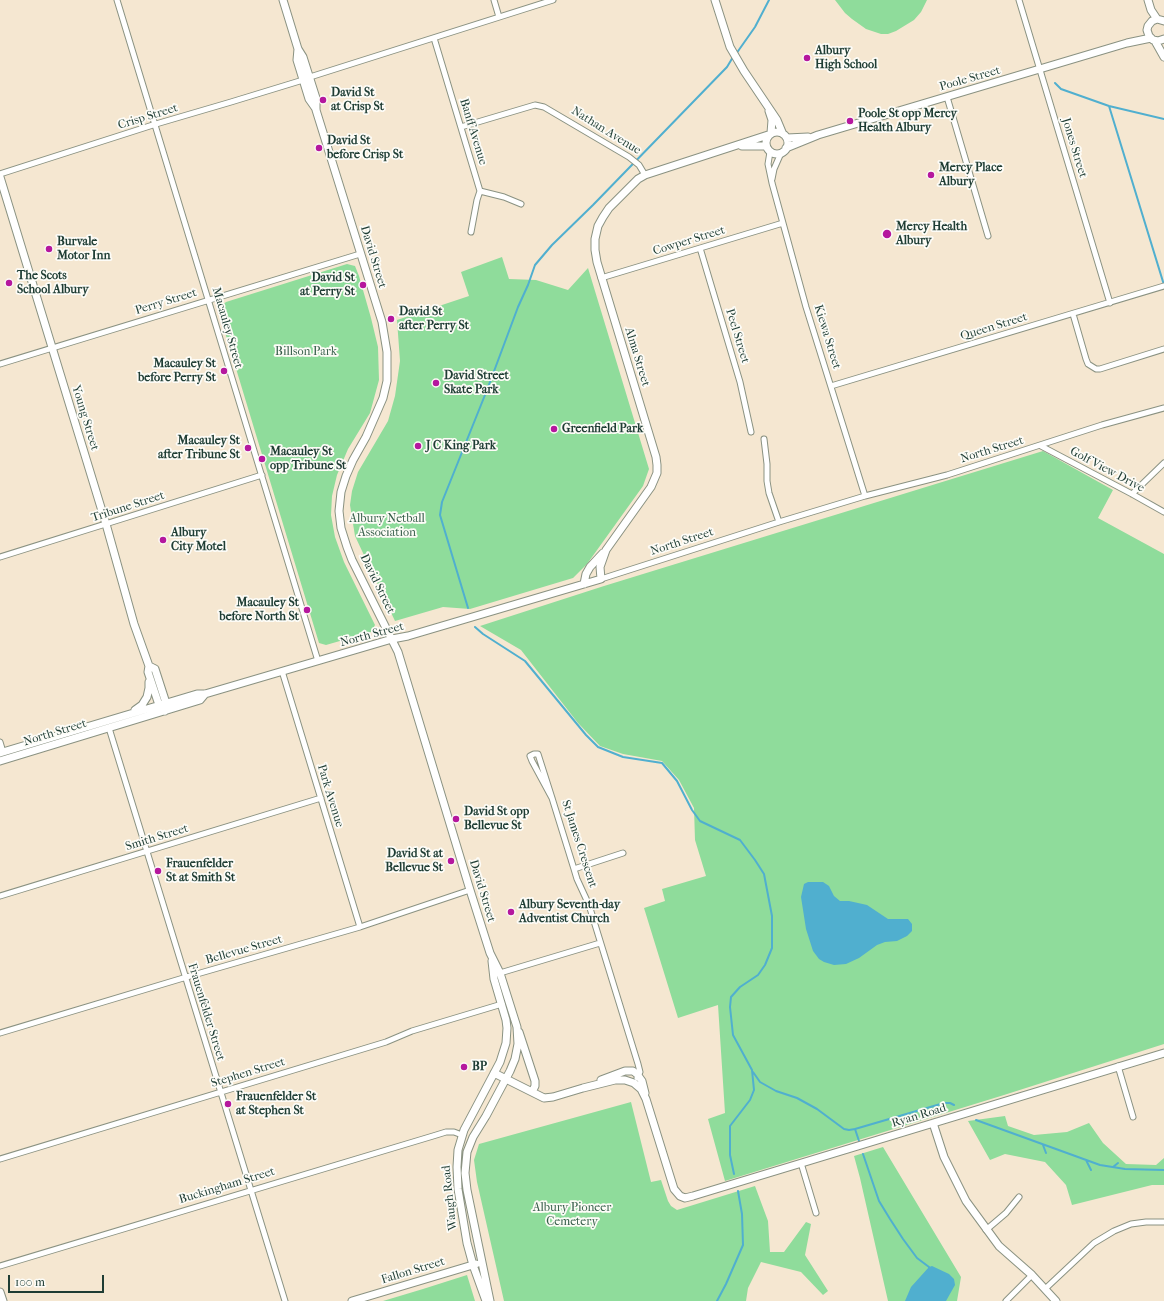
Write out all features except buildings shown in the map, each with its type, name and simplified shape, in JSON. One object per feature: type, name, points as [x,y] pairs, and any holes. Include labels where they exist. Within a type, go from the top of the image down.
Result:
[{"type":"street","name":"Macauley Street","points":[[117,0],[156,124],[318,661]]},
{"type":"street","name":"David Street","points":[[283,0],[298,49],[303,57],[306,78],[316,98],[316,110],[384,330],[387,352],[387,381],[383,398],[366,437],[346,476],[341,492],[339,511],[340,520],[344,538],[352,560],[398,652],[490,953],[500,974],[516,1023],[518,1038],[517,1050],[506,1079]]},
{"type":"street","points":[[494,0],[499,17]]},
{"type":"street","name":"Crisp Street","points":[[0,174],[553,0]]},
{"type":"street","points":[[715,0],[732,51],[777,120],[788,145],[784,151],[773,153],[768,149],[757,145],[734,147]]},
{"type":"street","name":"Jones Street","points":[[1019,0],[1110,303]]},
{"type":"street","points":[[1148,0],[1151,10],[1148,26],[1149,36],[1164,57]]},
{"type":"street","points":[[1151,10],[1161,20]]},
{"type":"street","name":"Poole Street","points":[[1127,44],[1140,36],[1148,26],[1161,20]]},
{"type":"street","name":"Banff Avenue","points":[[434,38],[480,191]]},
{"type":"street","name":"Poole Street","points":[[784,135],[801,138],[818,135],[1127,44],[1164,39]]},
{"type":"street","points":[[947,97],[988,236]]},
{"type":"street","name":"Nathan Avenue","points":[[461,127],[526,107],[539,105],[548,108],[631,158],[639,165],[645,175]]},
{"type":"street","points":[[768,107],[772,120],[769,134],[766,138],[768,149]]},
{"type":"street","points":[[645,175],[659,169],[734,147],[774,132],[784,135]]},
{"type":"street","name":"Poole Street","points":[[784,151],[818,135]]},
{"type":"street","name":"Kiewa Street","points":[[768,149],[768,164],[772,183],[806,307],[865,496]]},
{"type":"street","name":"Kiewa Street","points":[[772,183],[774,169],[784,151]]},
{"type":"street","name":"Alma Street","points":[[584,584],[586,574],[590,567],[606,550],[651,487],[657,473],[656,457],[601,278],[595,250],[595,239],[598,226],[603,217],[638,179],[645,175]]},
{"type":"street","name":"Young Street","points":[[0,177],[106,524],[134,624],[165,711]]},
{"type":"street","points":[[471,232],[480,191],[504,197],[521,204]]},
{"type":"street","name":"Cowper Street","points":[[601,278],[783,222]]},
{"type":"street","name":"Peel Street","points":[[700,248],[740,382],[751,432]]},
{"type":"street","name":"Perry Street","points":[[0,364],[360,254]]},
{"type":"street","name":"Queen Street","points":[[831,386],[1164,286]]},
{"type":"street","points":[[1073,314],[1088,364],[1096,369],[1164,349]]},
{"type":"street","name":"North Street","points":[[1,753],[162,704],[197,694],[205,694],[601,579],[779,522],[865,496],[946,475],[1041,446],[1102,425],[1164,408]]},
{"type":"street","points":[[764,439],[769,493],[779,522]]},
{"type":"street","name":"Golf View Drive","points":[[1041,446],[1164,512]]},
{"type":"street","points":[[1132,494],[1164,463]]},
{"type":"street","name":"Tribune Street","points":[[0,557],[262,475]]},
{"type":"street","name":"Alma Street","points":[[601,579],[600,567],[606,550]]},
{"type":"street","points":[[126,715],[139,708],[147,697],[149,688],[149,669]]},
{"type":"street","name":"Park Avenue","points":[[282,671],[360,927]]},
{"type":"street","name":"North Street","points":[[0,761],[200,700],[205,694]]},
{"type":"street","name":"Frauenfelder Street","points":[[109,728],[285,1301]]},
{"type":"street","points":[[0,742],[1,753]]},
{"type":"street","name":"St James Crescent","points":[[552,798],[530,756],[534,754],[538,754],[552,798],[579,885],[588,905],[638,1064],[640,1072],[639,1076],[642,1081],[646,1099],[674,1189],[680,1196]]},
{"type":"street","name":"Smith Street","points":[[0,896],[320,798]]},
{"type":"street","points":[[574,869],[623,853]]},
{"type":"street","name":"Bellevue Street","points":[[0,1033],[360,927],[470,890]]},
{"type":"street","points":[[500,974],[600,943]]},
{"type":"street","name":"David Street","points":[[490,953],[494,979],[502,1004],[508,1035],[504,1051],[494,1073]]},
{"type":"street","name":"Stephen Street","points":[[0,1159],[386,1042],[412,1031],[502,1004]]},
{"type":"street","points":[[516,1023],[535,1081],[535,1086],[532,1092]]},
{"type":"street","name":"Ryan Road","points":[[680,1196],[685,1198],[693,1196],[1164,1052]]},
{"type":"street","points":[[1118,1066],[1133,1117]]},
{"type":"street","points":[[494,1073],[542,1097],[549,1098],[583,1088],[619,1080],[626,1080],[634,1083],[639,1076],[635,1072],[628,1070],[583,1088]]},
{"type":"street","name":"Waugh Road","points":[[486,1301],[472,1265],[467,1243],[458,1189],[457,1167],[458,1150],[466,1124],[494,1073]]},
{"type":"street","name":"Waugh Road","points":[[490,1301],[467,1190],[465,1172],[467,1152],[473,1137],[506,1079]]},
{"type":"street","name":"St James Crescent","points":[[634,1083],[641,1089],[646,1099]]},
{"type":"street","points":[[933,1123],[944,1157],[966,1201],[986,1230],[999,1246],[1032,1275],[1056,1301]]},
{"type":"street","name":"Buckingham Street","points":[[0,1266],[446,1132],[454,1132],[462,1135]]},
{"type":"street","points":[[801,1163],[816,1213]]},
{"type":"street","points":[[986,1230],[1006,1213],[1019,1197]]},
{"type":"street","points":[[1045,1289],[1094,1243],[1114,1231],[1131,1224],[1164,1222]]},
{"type":"street","name":"Fallon Street","points":[[352,1301],[482,1262]]},
{"type":"street","points":[[1006,1301],[1032,1275]]},
{"type":"street","points":[[0,1292],[3,1301]]},
{"type":"green space","points":[[835,0],[927,0],[921,12],[914,20],[896,31],[888,34],[881,34],[866,29],[852,19],[845,13]]},
{"type":"green space","name":"Albury Netball Association","points":[[502,257],[509,279],[536,280],[568,290],[588,268],[649,469],[643,486],[587,564],[573,578],[470,609],[443,607],[395,621],[355,536],[350,505],[352,491],[358,472],[388,421],[395,396],[400,361],[397,320],[469,296],[461,272]]},
{"type":"green space","name":"Billson Park","points":[[347,264],[355,266],[371,318],[378,347],[379,380],[370,413],[348,449],[337,475],[332,496],[331,515],[335,537],[344,562],[375,625],[371,632],[326,645],[319,643],[218,309],[226,302]]},
{"type":"green space","points":[[1043,451],[1113,490],[1098,518],[1164,554],[1164,1044],[725,1181],[708,1119],[725,1113],[718,1005],[678,1018],[644,908],[665,901],[662,889],[706,876],[695,840],[694,808],[679,780],[662,761],[623,754],[600,746],[578,723],[521,650],[480,626],[604,586]]},
{"type":"green space","name":"Albury Pioneer Cemetery","points":[[631,1102],[651,1182],[661,1180],[671,1206],[677,1210],[755,1186],[768,1221],[770,1252],[784,1252],[806,1222],[811,1224],[805,1255],[828,1291],[823,1295],[801,1272],[761,1262],[748,1288],[746,1301],[504,1301],[477,1182],[474,1160],[479,1144]]},
{"type":"green space","points":[[1005,1116],[1008,1126],[1034,1135],[1067,1132],[1089,1123],[1103,1143],[1126,1164],[1156,1165],[1164,1158],[1164,1185],[1152,1185],[1072,1205],[1066,1185],[1045,1162],[1005,1154],[990,1160],[968,1121]]},
{"type":"green space","points":[[883,1147],[961,1277],[957,1301],[888,1301],[854,1156]]},
{"type":"green space","points":[[467,1275],[475,1301],[383,1301],[423,1289]]},
{"type":"water","points":[[808,882],[823,882],[829,886],[834,896],[840,901],[849,901],[867,905],[888,919],[908,919],[912,924],[912,931],[907,936],[897,941],[885,942],[877,945],[859,958],[846,964],[834,965],[824,962],[819,959],[813,951],[806,929],[801,897],[804,884]]},
{"type":"water","points":[[932,1266],[949,1274],[954,1279],[955,1285],[946,1301],[905,1301],[911,1287],[929,1267]]},
{"type":"waterway","points":[[736,54],[755,27],[769,0]]},
{"type":"waterway","points":[[468,608],[440,515],[442,502],[535,265],[552,245],[727,67],[733,57]]},
{"type":"waterway","points":[[1055,83],[1061,89],[1109,106],[1164,119]]},
{"type":"waterway","points":[[1109,106],[1164,285]]},
{"type":"waterway","points":[[475,627],[483,634],[525,661],[586,735],[598,747],[623,757],[662,763],[677,781],[692,810],[700,821],[740,840],[764,874],[772,916],[772,948],[765,965],[758,975],[740,987],[731,997],[730,1007],[733,1035],[752,1070],[754,1090],[750,1100],[730,1126],[730,1155],[734,1174]]},
{"type":"waterway","points":[[753,1072],[760,1082],[776,1091],[797,1098],[817,1109],[844,1129],[855,1129],[859,1141]]},
{"type":"waterway","points":[[855,1129],[944,1103],[954,1105]]},
{"type":"waterway","points":[[976,1120],[1100,1165],[1125,1169],[1164,1170]]},
{"type":"waterway","points":[[1043,1145],[1046,1153]]},
{"type":"waterway","points":[[863,1154],[879,1201],[917,1258],[929,1268]]},
{"type":"waterway","points":[[1086,1160],[1091,1170]]},
{"type":"waterway","points":[[1113,1167],[1118,1163]]},
{"type":"waterway","points":[[717,1301],[743,1245],[742,1214],[738,1191]]},
{"type":"place","name":"Albury High School","points":[[807,58]]},
{"type":"place","name":"David St at Crisp St","points":[[323,100]]},
{"type":"place","name":"Poole St opp Mercy Health Albury","points":[[850,121]]},
{"type":"place","name":"David St before Crisp St","points":[[319,148]]},
{"type":"place","name":"Mercy Place Albury","points":[[931,175]]},
{"type":"place","name":"Mercy Health Albury","points":[[887,234]]},
{"type":"place","name":"Burvale Motor Inn","points":[[49,249]]},
{"type":"place","name":"The Scots School Albury","points":[[9,283]]},
{"type":"place","name":"David St at Perry St","points":[[363,285]]},
{"type":"place","name":"David St after Perry St","points":[[391,319]]},
{"type":"place","name":"Macauley St before Perry St","points":[[224,371]]},
{"type":"place","name":"David Street Skate Park","points":[[436,383]]},
{"type":"place","name":"Greenfield Park","points":[[554,429]]},
{"type":"place","name":"J C King Park","points":[[418,446]]},
{"type":"place","name":"Macauley St after Tribune St","points":[[248,448]]},
{"type":"place","name":"Macauley St opp Tribune St","points":[[262,459]]},
{"type":"place","name":"Albury City Motel","points":[[163,540]]},
{"type":"place","name":"Macauley St before North St","points":[[307,610]]},
{"type":"place","name":"David St opp Bellevue St","points":[[456,819]]},
{"type":"place","name":"David St at Bellevue St","points":[[451,861]]},
{"type":"place","name":"Frauenfelder St at Smith St","points":[[158,871]]},
{"type":"place","name":"Albury Seventh-day Adventist Church","points":[[511,912]]},
{"type":"place","name":"BP","points":[[464,1067]]},
{"type":"place","name":"Frauenfelder St at Stephen St","points":[[228,1104]]}]
